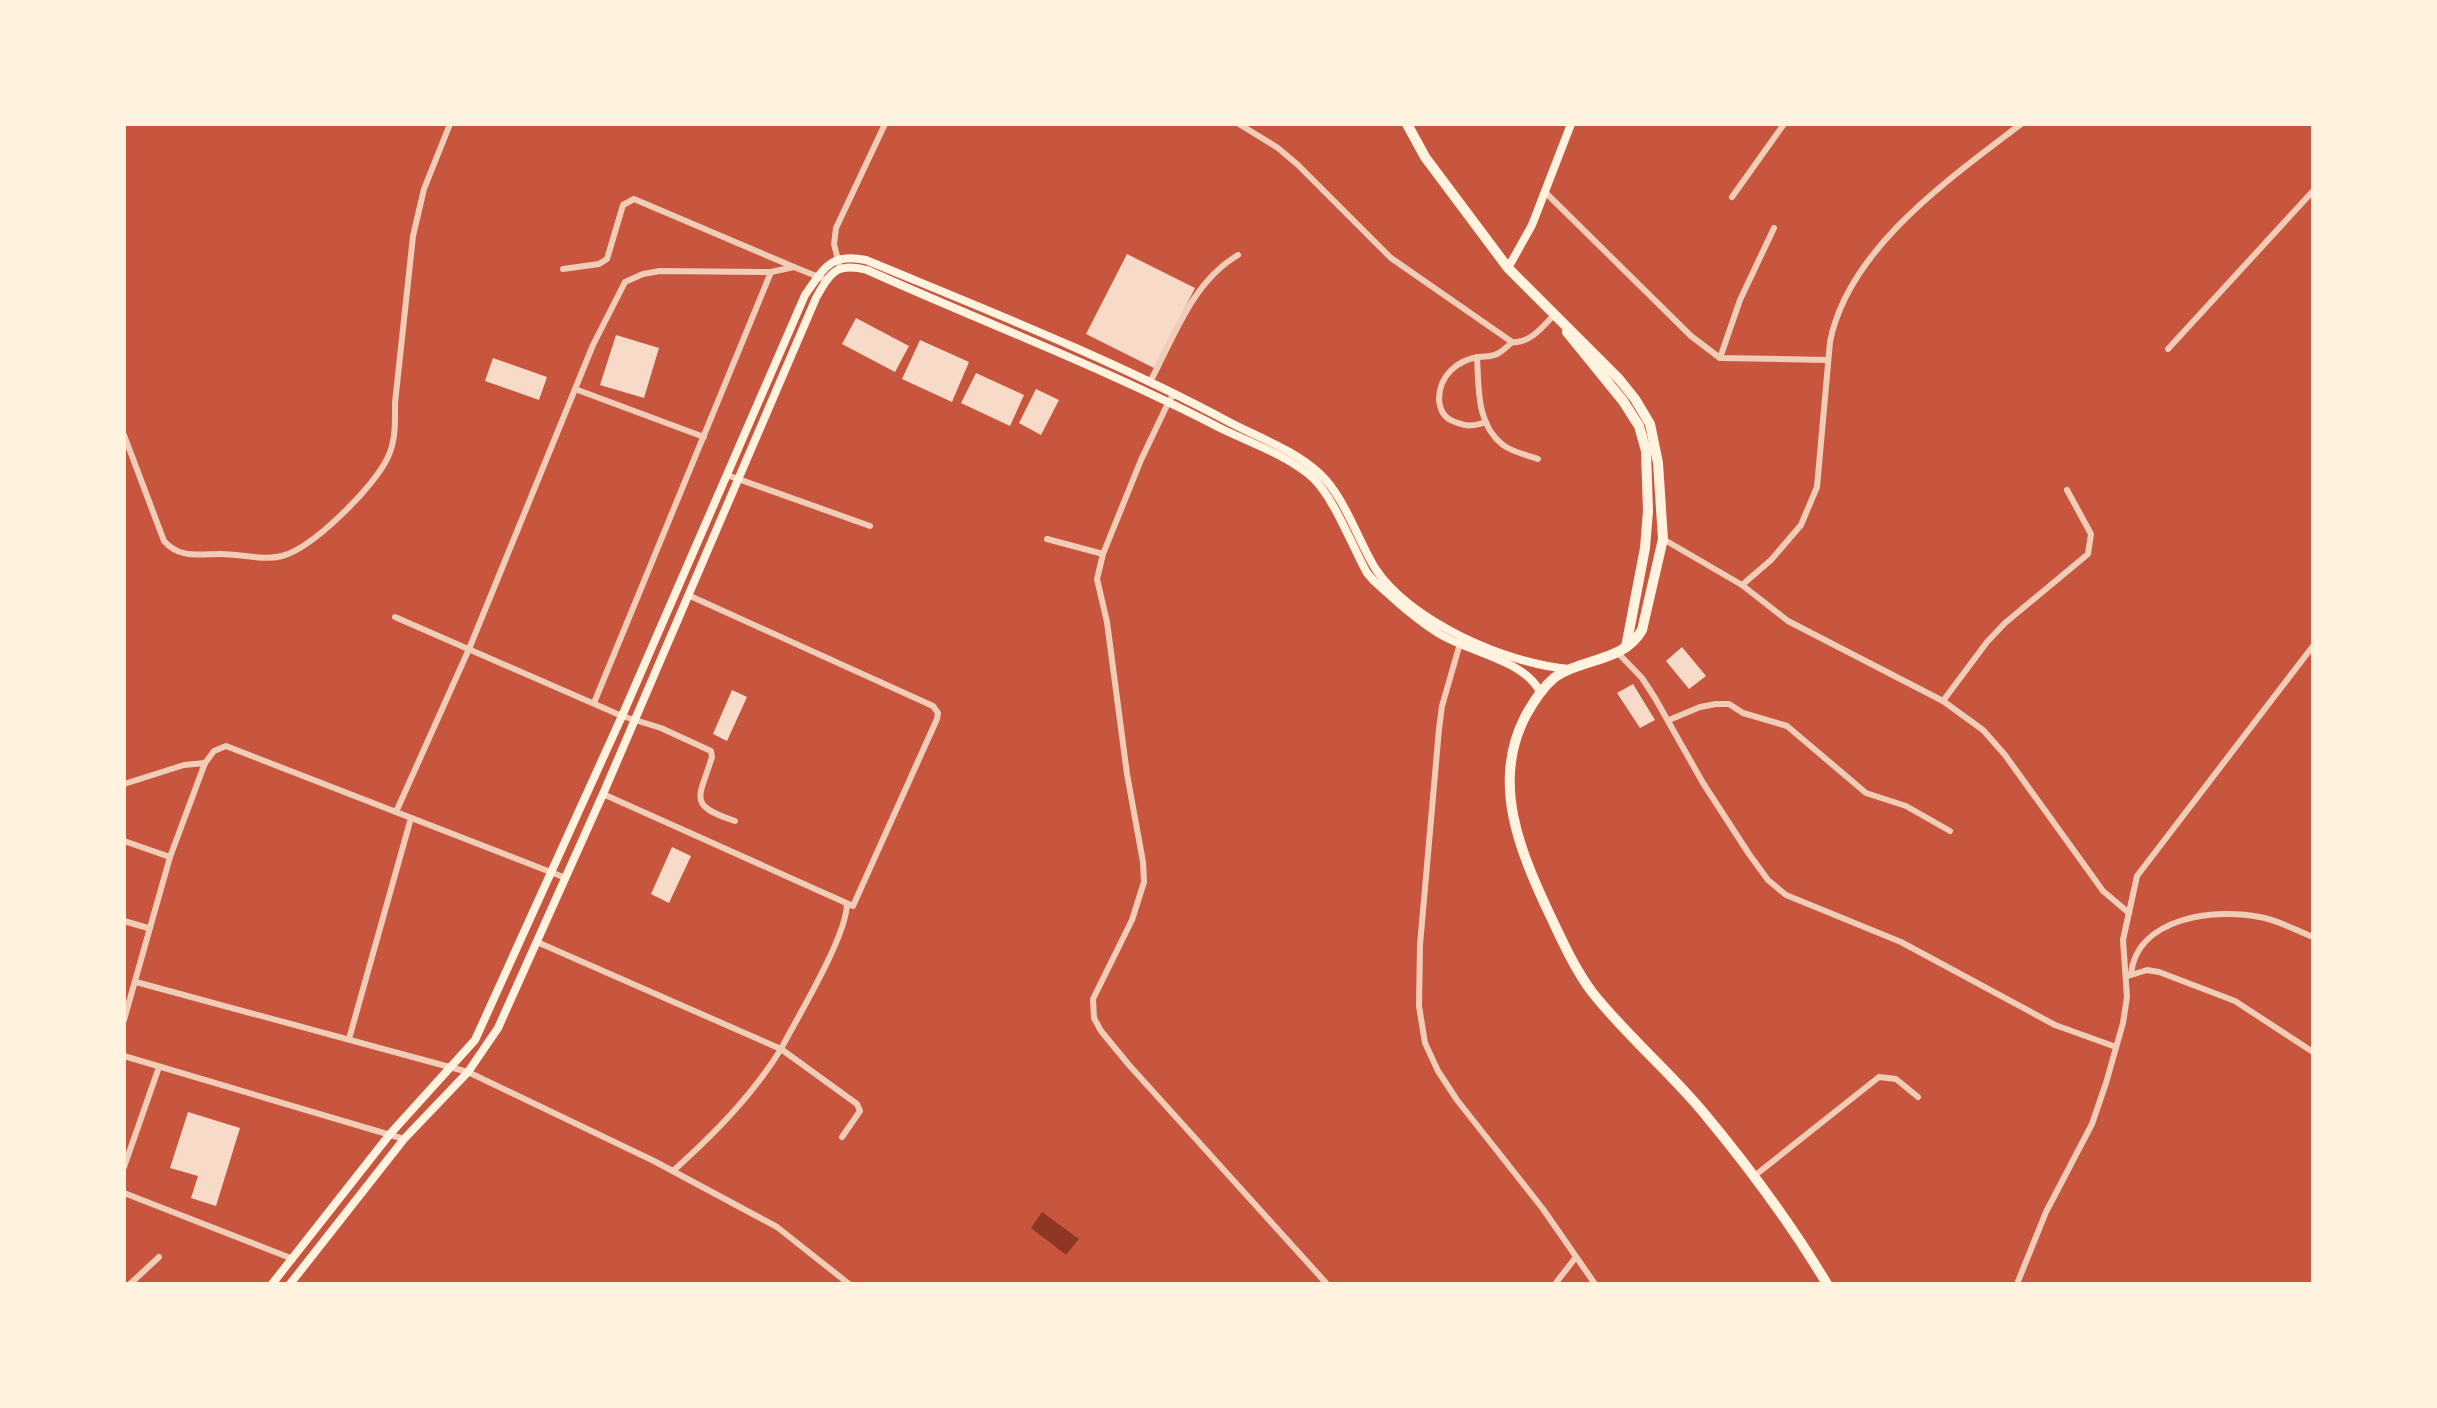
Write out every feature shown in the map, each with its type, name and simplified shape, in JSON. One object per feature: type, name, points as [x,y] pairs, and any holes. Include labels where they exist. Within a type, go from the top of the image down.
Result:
[{"type":"highway","points":[[1407,124],[1425,157],[1508,268],[1563,325],[1639,426],[1646,451],[1648,511],[1645,548],[1622,649]]},
{"type":"highway","points":[[1563,325],[1575,333],[1619,379],[1650,424],[1658,463],[1663,539],[1642,630],[1637,638],[1622,649],[1556,677],[1540,692],[1524,719],[1514,746],[1509,781],[1515,830],[1564,945],[1590,989],[1621,1027],[1703,1111],[1782,1215],[1827,1284]]},
{"type":"main road","points":[[1508,268],[1532,225],[1571,124]]},
{"type":"main road","points":[[272,1284],[390,1134],[475,1040],[552,875],[805,295],[838,263],[849,257],[866,260],[1175,393],[1313,468],[1332,488],[1365,551],[1387,582],[1461,641],[1528,676],[1540,692]]},
{"type":"main road","points":[[838,263],[867,270],[1169,401],[1282,458],[1311,477],[1329,499],[1374,581],[1435,631],[1521,660],[1572,669]]},
{"type":"main road","points":[[290,1284],[404,1139],[468,1072],[498,1028],[603,794],[822,278]]},
{"type":"street","points":[[124,435],[164,541],[175,552],[184,555],[278,557],[294,552],[318,537],[378,475],[389,456],[396,429],[395,403],[413,236],[424,189],[450,124]]},
{"type":"street","points":[[838,263],[834,244],[836,228],[884,126],[873,124]]},
{"type":"street","points":[[1239,124],[1278,148],[1298,165],[1391,258],[1512,342]]},
{"type":"street","points":[[1732,197],[1784,124]]},
{"type":"street","points":[[1742,585],[1771,560],[1801,525],[1817,487],[1827,360],[1833,327],[1854,280],[1869,257],[1950,181],[2021,124]]},
{"type":"street","points":[[1544,191],[1691,336],[1720,358],[1827,360]]},
{"type":"street","points":[[2168,349],[2313,191]]},
{"type":"street","points":[[563,269],[599,264],[607,259],[623,205],[634,199],[822,278]]},
{"type":"street","points":[[1720,358],[1740,300],[1774,228]]},
{"type":"street","points":[[1150,382],[1197,292],[1210,276],[1238,255]]},
{"type":"street","points":[[396,812],[469,649],[575,389],[619,291],[630,279],[660,271],[771,272],[794,267]]},
{"type":"street","points":[[594,703],[771,272]]},
{"type":"street","points":[[1486,422],[1474,427],[1445,417],[1440,408],[1440,386],[1446,374],[1477,357],[1494,356],[1512,342],[1524,341],[1554,315]]},
{"type":"street","points":[[1015,336],[1019,324]]},
{"type":"street","points":[[1477,357],[1480,406],[1486,422],[1505,447],[1538,459]]},
{"type":"street","points":[[575,389],[704,437]]},
{"type":"street","points":[[1175,393],[1141,460],[1103,554],[1097,579],[1107,622],[1144,882],[1132,920],[1093,999],[1094,1018],[1101,1031],[1327,1284]]},
{"type":"street","points":[[727,475],[870,526]]},
{"type":"street","points":[[1943,701],[2005,623],[2088,554],[2091,534],[2067,490]]},
{"type":"street","points":[[1047,539],[1103,554]]},
{"type":"street","points":[[1663,539],[1742,585],[1788,621],[1943,701],[1983,730],[2103,891],[2129,913]]},
{"type":"street","points":[[603,794],[855,905],[938,713],[933,706],[688,595]]},
{"type":"street","points":[[395,617],[622,716],[711,751],[701,795],[702,804],[708,811],[735,821]]},
{"type":"street","points":[[1461,641],[1442,706],[1439,729],[1422,905],[1421,1030],[1428,1052],[1457,1100],[1537,1201],[1595,1284]]},
{"type":"street","points":[[2017,1284],[2046,1212],[2095,1116],[2116,1047],[2127,997],[2128,976],[2123,940],[2137,876],[2313,646]]},
{"type":"street","points":[[1622,649],[1669,720],[1703,783],[1749,854],[1768,880],[1786,895],[1901,942],[2055,1025],[2116,1047]]},
{"type":"street","points":[[1669,720],[1700,707],[1729,704],[1743,713],[1787,726],[1866,793],[1906,806],[1950,831]]},
{"type":"street","points":[[124,1020],[170,857],[205,763],[214,751],[226,746],[566,878]]},
{"type":"street","points":[[124,784],[184,765],[205,763]]},
{"type":"street","points":[[349,1039],[411,818]]},
{"type":"street","points":[[124,841],[170,857]]},
{"type":"street","points":[[673,1171],[754,1090],[781,1049],[835,944],[846,916],[847,904]]},
{"type":"street","points":[[2128,976],[2138,952],[2156,932],[2198,916],[2256,916],[2313,937]]},
{"type":"street","points":[[124,921],[148,928]]},
{"type":"street","points":[[537,942],[781,1049],[857,1104],[860,1111],[842,1137]]},
{"type":"street","points":[[2128,976],[2147,970],[2159,972],[2235,1001],[2313,1052]]},
{"type":"street","points":[[136,982],[468,1072],[673,1171],[777,1227],[849,1284]]},
{"type":"street","points":[[124,1056],[404,1139]]},
{"type":"street","points":[[124,1167],[159,1067]]},
{"type":"street","points":[[1753,1177],[1879,1077],[1896,1079],[1918,1097]]},
{"type":"street","points":[[1173,1128],[1179,1119]]},
{"type":"street","points":[[124,1193],[293,1259]]},
{"type":"street","points":[[130,1284],[159,1257]]},
{"type":"street","points":[[1555,1284],[1576,1257]]},
{"type":"shaded area","points":[[1042,1212],[1079,1239],[1066,1255],[1031,1228]]},
{"type":"building","points":[[1127,254],[1195,288],[1154,368],[1086,334]]},
{"type":"building","points":[[856,318],[909,346],[895,372],[842,344]]},
{"type":"building","points":[[616,335],[659,348],[644,398],[600,385]]},
{"type":"building","points":[[920,340],[969,362],[952,402],[902,379]]},
{"type":"building","points":[[493,358],[547,377],[539,400],[485,381]]},
{"type":"building","points":[[976,373],[1024,395],[1010,426],[961,403]]},
{"type":"building","points":[[1036,389],[1059,400],[1041,435],[1019,423]]},
{"type":"building","points":[[1682,647],[1706,676],[1689,689],[1666,661]]},
{"type":"building","points":[[1633,684],[1655,720],[1640,728],[1617,693]]},
{"type":"building","points":[[732,690],[747,697],[727,741],[713,734]]},
{"type":"building","points":[[672,847],[691,856],[669,903],[651,894]]},
{"type":"building","points":[[188,1112],[240,1128],[216,1206],[191,1198],[198,1176],[170,1168]]}]
